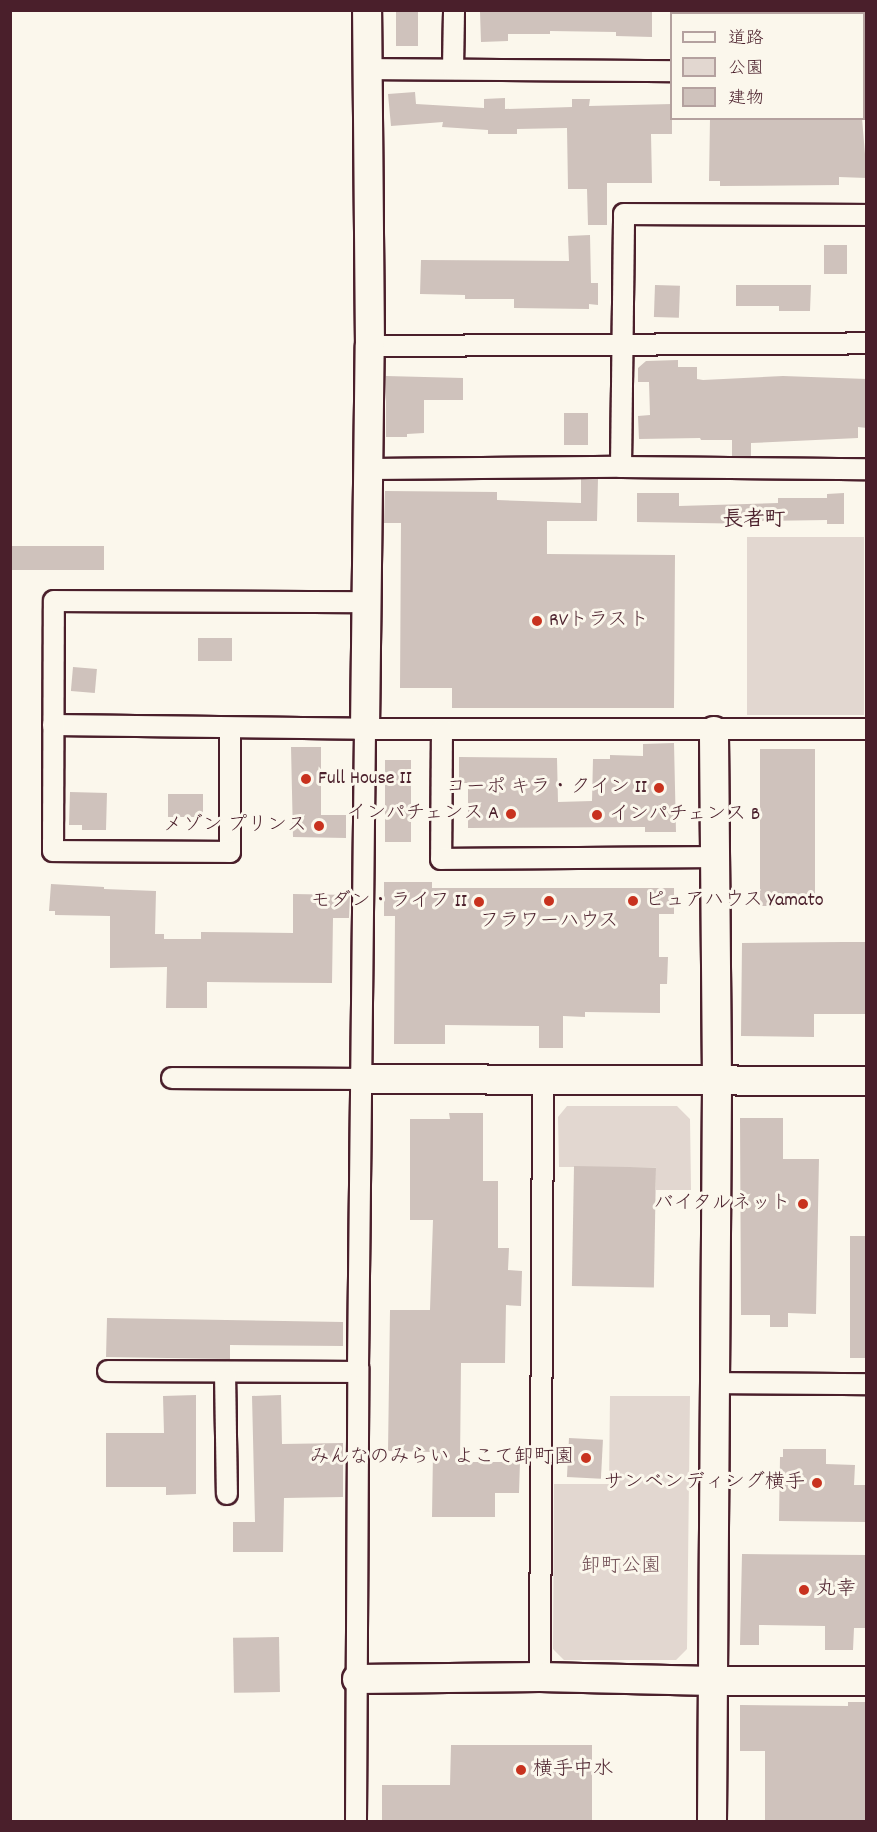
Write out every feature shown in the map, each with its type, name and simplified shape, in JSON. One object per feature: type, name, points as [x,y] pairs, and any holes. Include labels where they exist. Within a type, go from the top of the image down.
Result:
[{"type":"street","points":[[356,1821],[364,729],[370,469],[367,10]]},
{"type":"street","points":[[453,69],[454,10]]},
{"type":"street","points":[[367,69],[670,70]]},
{"type":"street","points":[[621,467],[624,214],[867,215]]},
{"type":"street","points":[[370,346],[867,343]]},
{"type":"street","points":[[370,469],[621,467],[867,469]]},
{"type":"street","points":[[230,728],[230,852],[53,851],[54,601],[367,602]]},
{"type":"street","points":[[53,725],[364,729],[867,729]]},
{"type":"street","points":[[442,729],[441,859],[716,857]]},
{"type":"street","points":[[712,1821],[713,1383],[717,1080],[714,730]]},
{"type":"street","points":[[172,1078],[867,1081]]},
{"type":"street","points":[[540,1677],[543,1078]]},
{"type":"street","points":[[108,1371],[358,1372]]},
{"type":"street","points":[[225,1372],[227,1494]]},
{"type":"street","points":[[713,1383],[867,1384]]},
{"type":"street","points":[[357,1679],[540,1677],[713,1681],[867,1681]]},
{"type":"green space","points":[[747,537],[864,537],[864,715],[747,715]]},
{"type":"green space","points":[[567,1106],[677,1106],[690,1119],[691,1190],[656,1190],[656,1167],[559,1167],[558,1117]]},
{"type":"green space","name":"卸町公園","points":[[610,1396],[690,1396],[687,1649],[676,1660],[564,1660],[553,1649],[554,1484],[609,1484]]},
{"type":"building","points":[[652,11],[652,37],[616,36],[616,32],[550,31],[550,34],[508,34],[508,41],[481,42],[480,12]]},
{"type":"building","points":[[396,12],[418,12],[418,46],[396,46]]},
{"type":"building","points":[[415,92],[416,104],[484,108],[484,99],[505,98],[505,109],[572,107],[572,99],[590,99],[589,106],[670,104],[672,134],[651,134],[652,183],[607,183],[607,225],[588,225],[587,189],[568,189],[567,128],[517,129],[517,134],[488,134],[488,130],[442,127],[443,122],[391,126],[388,94]]},
{"type":"building","points":[[710,120],[862,120],[867,178],[839,177],[839,185],[720,186],[720,181],[709,181]]},
{"type":"building","points":[[590,235],[591,283],[598,283],[598,305],[589,304],[589,309],[514,308],[514,299],[465,299],[465,295],[420,294],[421,260],[569,261],[568,236]]},
{"type":"building","points":[[824,245],[847,245],[847,274],[824,274]]},
{"type":"building","points":[[655,285],[680,286],[679,318],[654,317]]},
{"type":"building","points":[[736,285],[811,285],[810,311],[779,311],[779,306],[736,306]]},
{"type":"building","points":[[678,360],[678,367],[697,367],[697,379],[703,380],[783,376],[867,379],[867,428],[858,427],[858,438],[751,443],[751,456],[732,456],[732,440],[639,439],[638,416],[650,415],[649,382],[638,382],[638,368],[646,361]]},
{"type":"building","points":[[386,376],[463,378],[463,400],[424,400],[424,433],[407,434],[407,437],[386,437]]},
{"type":"building","points":[[564,413],[588,413],[588,445],[564,445]]},
{"type":"building","name":"RVトラスト","points":[[581,479],[598,479],[597,521],[547,521],[547,554],[675,555],[674,708],[452,708],[452,688],[400,688],[401,523],[384,523],[385,491],[497,492],[497,500],[581,503]]},
{"type":"building","points":[[637,493],[679,493],[679,506],[778,503],[778,498],[827,498],[827,494],[844,493],[844,524],[827,524],[827,520],[760,521],[760,524],[637,522]]},
{"type":"building","points":[[10,546],[104,546],[104,570],[10,570]]},
{"type":"building","points":[[198,638],[232,638],[232,661],[198,661]]},
{"type":"building","points":[[73,667],[97,669],[95,693],[71,691]]},
{"type":"building","points":[[674,743],[676,832],[645,832],[645,827],[468,828],[468,783],[459,783],[459,757],[557,758],[558,802],[592,801],[593,759],[610,759],[610,755],[643,756],[643,744]]},
{"type":"building","points":[[291,747],[321,747],[321,815],[346,815],[346,838],[293,837]]},
{"type":"building","points":[[760,749],[815,749],[815,906],[760,906]]},
{"type":"building","points":[[385,760],[411,760],[411,842],[385,842]]},
{"type":"building","points":[[70,792],[107,793],[106,830],[82,830],[82,825],[69,825]]},
{"type":"building","points":[[168,794],[203,794],[203,817],[168,817]]},
{"type":"building","points":[[384,882],[432,882],[432,888],[674,888],[674,914],[659,914],[659,957],[668,957],[667,984],[660,984],[660,1013],[585,1012],[585,1017],[563,1016],[563,1048],[539,1048],[539,1026],[445,1025],[445,1044],[394,1044],[395,916],[384,916]]},
{"type":"building","points":[[51,884],[156,891],[155,934],[164,934],[164,939],[201,939],[201,932],[293,933],[293,894],[350,895],[349,918],[333,918],[332,983],[207,982],[207,1008],[166,1008],[167,967],[110,968],[110,916],[55,915],[55,911],[49,911]]},
{"type":"building","points":[[867,942],[867,1014],[814,1014],[814,1037],[741,1036],[742,943]]},
{"type":"building","points":[[449,1113],[483,1113],[483,1181],[498,1181],[498,1248],[509,1248],[508,1270],[522,1271],[521,1306],[506,1305],[505,1363],[461,1363],[460,1462],[520,1462],[519,1493],[495,1493],[495,1517],[432,1517],[433,1452],[388,1451],[390,1310],[430,1310],[433,1220],[410,1220],[410,1119],[450,1119]]},
{"type":"building","points":[[740,1118],[783,1118],[783,1159],[819,1159],[816,1314],[788,1313],[788,1327],[770,1327],[770,1315],[741,1315]]},
{"type":"building","points":[[574,1166],[656,1167],[654,1287],[572,1286]]},
{"type":"building","points":[[850,1236],[866,1236],[866,1358],[850,1358]]},
{"type":"building","points":[[107,1318],[343,1322],[343,1346],[230,1345],[230,1359],[106,1357]]},
{"type":"building","points":[[196,1395],[196,1494],[166,1495],[166,1487],[106,1487],[106,1433],[164,1433],[163,1396]]},
{"type":"building","points":[[281,1395],[282,1444],[343,1443],[343,1497],[284,1498],[283,1552],[233,1552],[233,1522],[255,1522],[252,1396]]},
{"type":"building","name":"みんなのみらい よこて卸町園","points":[[569,1438],[603,1440],[601,1479],[567,1477]]},
{"type":"building","name":"サンベンディング横手","points":[[783,1449],[826,1449],[826,1464],[855,1465],[854,1485],[867,1485],[867,1522],[779,1521],[780,1457],[783,1457]]},
{"type":"building","name":"丸幸","points":[[742,1554],[867,1555],[867,1628],[854,1628],[853,1650],[825,1650],[825,1626],[759,1625],[759,1645],[740,1645]]},
{"type":"building","points":[[279,1637],[280,1692],[234,1693],[233,1638]]},
{"type":"building","points":[[848,1702],[867,1702],[867,1821],[765,1821],[765,1751],[740,1751],[740,1705],[848,1706]]},
{"type":"building","name":"横手中水","points":[[451,1745],[592,1745],[592,1821],[382,1821],[382,1785],[450,1785]]},
{"type":"place","name":"RVトラスト","points":[[537,621]]},
{"type":"place","name":"Full House II","points":[[306,779]]},
{"type":"place","name":"コーポ キラ・クイン II","points":[[659,788]]},
{"type":"place","name":"インパチェンス A","points":[[511,814]]},
{"type":"place","name":"インパチェンス B","points":[[597,815]]},
{"type":"place","name":"メゾン プリンス","points":[[319,826]]},
{"type":"place","name":"フラワーハウス","points":[[549,901]]},
{"type":"place","name":"ピュアハウス Yamato","points":[[633,901]]},
{"type":"place","name":"モダン・ライフ II","points":[[479,902]]},
{"type":"place","name":"バイタルネット","points":[[803,1204]]},
{"type":"place","name":"みんなのみらい よこて卸町園","points":[[586,1458]]},
{"type":"place","name":"サンベンディング横手","points":[[817,1483]]},
{"type":"place","name":"丸幸","points":[[804,1590]]},
{"type":"place","name":"横手中水","points":[[521,1770]]},
{"type":"district","name":"長者町","points":[[754,521]]}]
